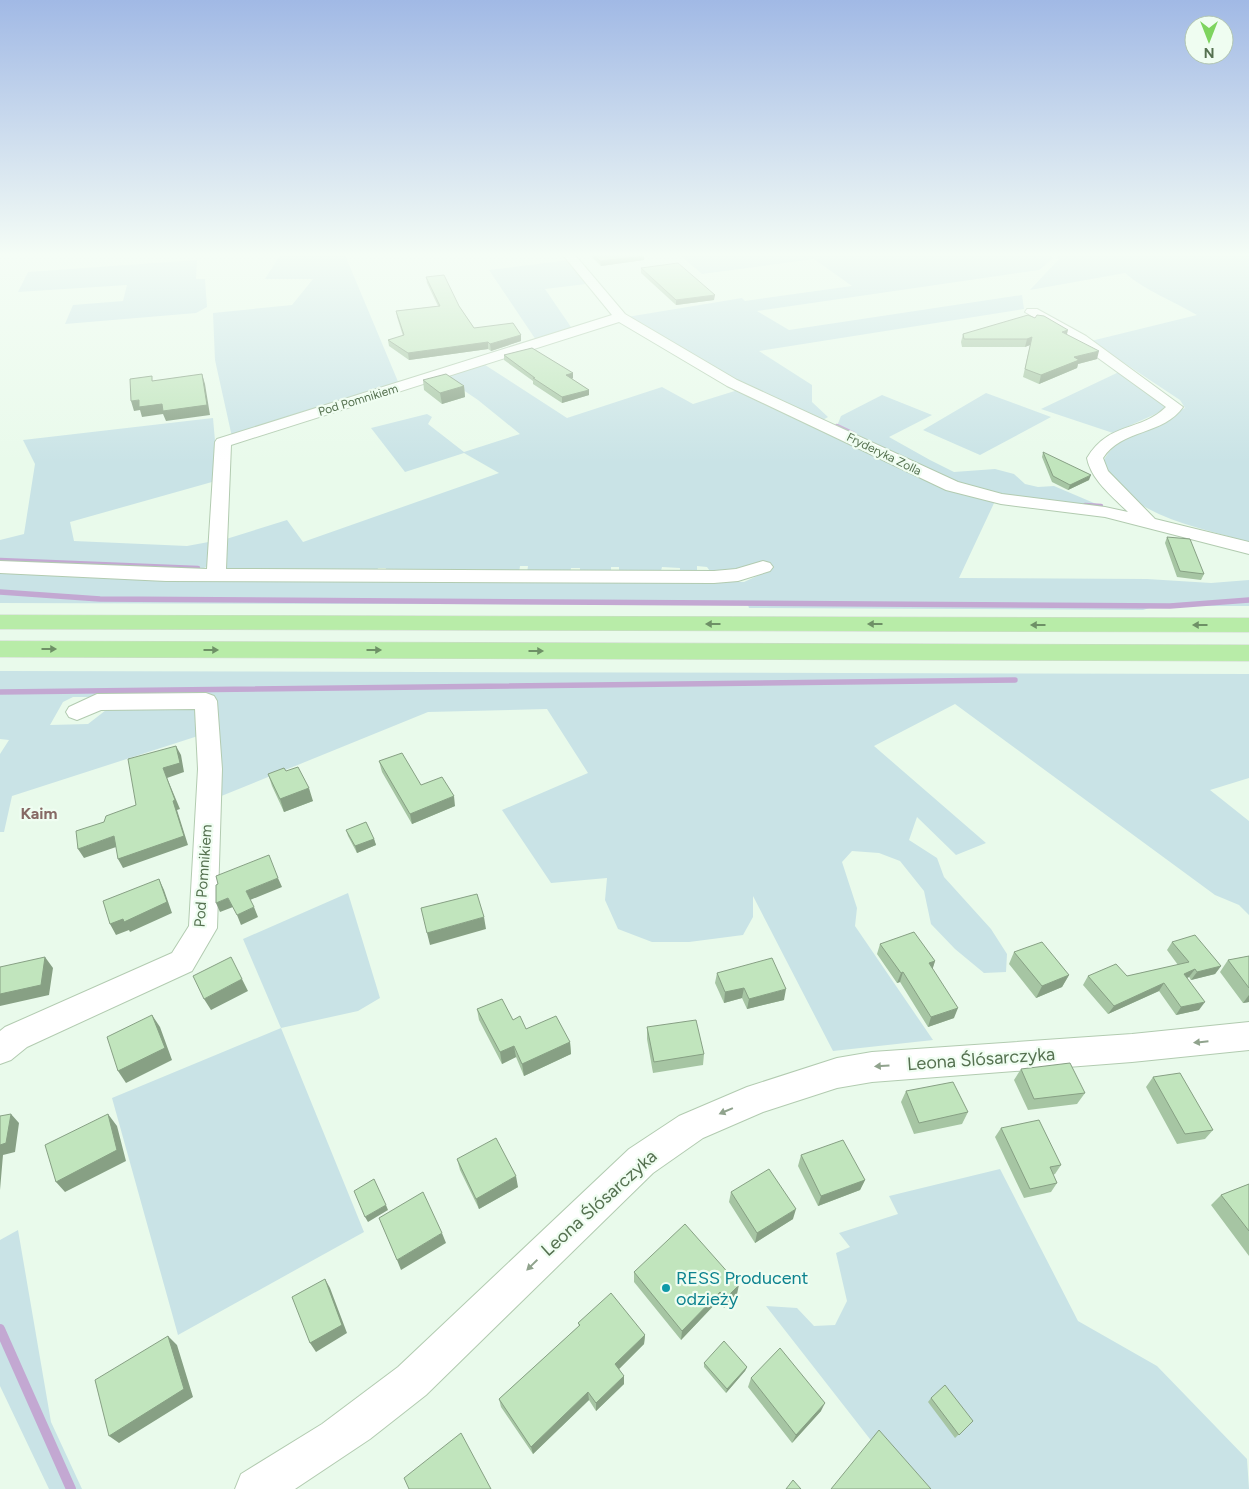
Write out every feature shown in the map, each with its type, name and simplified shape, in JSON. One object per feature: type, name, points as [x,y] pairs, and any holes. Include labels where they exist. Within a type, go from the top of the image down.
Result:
[{"type":"highway","points":[[0,622],[1249,625]]},
{"type":"highway","points":[[0,649],[1249,653]]},
{"type":"street","name":"Pod Pomnikiem","points":[[216,575],[223,442],[596,324]]},
{"type":"street","name":"Fryderyka Zolla","points":[[633,324],[732,383],[952,486],[1000,499],[1081,508],[1147,521],[1249,548]]},
{"type":"street","points":[[1055,324],[1081,339],[1175,407],[1170,413],[1113,439],[1100,449],[1095,458],[1097,468],[1102,475],[1147,521]]},
{"type":"street","points":[[0,567],[216,575],[726,577],[763,567]]},
{"type":"street","name":"Pod Pomnikiem","points":[[0,1050],[16,1037],[182,962],[203,928],[210,769],[206,701],[97,702],[77,712]]},
{"type":"street","name":"Leona Ślósarczyka","points":[[256,1489],[304,1461],[381,1407],[432,1361],[641,1161],[691,1127],[758,1098],[809,1080],[856,1069],[1006,1055],[1150,1046],[1249,1036]]},
{"type":"shaded area","points":[[213,324],[374,324],[399,384],[232,437],[215,360]]},
{"type":"shaded area","points":[[526,324],[569,324],[573,330],[536,340]]},
{"type":"shaded area","points":[[638,324],[780,324],[789,330],[826,324],[926,324],[759,351],[812,385],[812,402],[828,417],[821,421],[995,501],[959,578],[1147,579],[1211,583],[1249,580],[1249,606],[1156,606],[1143,610],[749,608],[748,605],[0,603],[0,571],[187,581],[655,580],[744,582],[768,571],[712,574],[707,567],[697,566],[697,573],[680,574],[680,568],[662,567],[660,575],[619,574],[619,567],[611,567],[611,573],[580,573],[580,568],[571,568],[570,573],[527,573],[528,566],[520,566],[519,573],[478,569],[428,569],[385,573],[386,568],[378,568],[376,573],[224,570],[223,540],[287,520],[303,542],[499,473],[464,453],[405,472],[371,428],[427,414],[432,417],[428,424],[464,452],[520,434],[478,400],[441,375],[482,363],[567,418],[662,387],[693,404],[738,390]]},
{"type":"shaded area","points":[[1158,324],[1249,324],[1249,542],[1200,529],[1151,510],[1123,492],[1115,482],[1102,464],[1108,453],[1127,436],[1185,408],[1180,400],[1091,341]]},
{"type":"shaded area","points":[[1121,371],[1169,408],[1113,433],[1041,409]]},
{"type":"shaded area","points":[[986,393],[1051,417],[980,455],[923,430]]},
{"type":"shaded area","points":[[882,395],[932,415],[889,437],[930,460],[954,472],[995,469],[1014,474],[1025,484],[1038,487],[1054,486],[1101,506],[1011,497],[955,485],[916,463],[911,463],[837,426],[841,416]]},
{"type":"shaded area","points":[[213,418],[216,452],[212,482],[70,522],[74,541],[187,546],[214,541],[208,566],[196,572],[0,564],[0,540],[24,534],[35,464],[23,440]]},
{"type":"shaded area","points":[[0,671],[1249,674],[1249,778],[1210,790],[1249,821],[1249,915],[1239,905],[1215,895],[955,704],[874,746],[986,843],[956,855],[917,817],[909,840],[937,858],[944,877],[991,929],[1007,954],[1006,972],[984,973],[955,949],[931,924],[924,891],[900,861],[879,853],[852,851],[842,862],[857,908],[855,926],[933,1040],[833,1051],[753,896],[753,917],[743,935],[689,942],[652,942],[618,929],[605,900],[607,878],[551,883],[502,810],[588,773],[547,709],[428,712],[214,799],[215,697],[73,697],[63,702],[50,725],[88,724],[110,707],[202,706],[201,735],[12,796],[4,832],[0,832],[0,754],[9,740],[0,739]]},
{"type":"shaded area","points":[[348,893],[380,998],[358,1011],[281,1028],[243,939]]},
{"type":"shaded area","points":[[281,1028],[364,1232],[178,1335],[112,1098]]},
{"type":"shaded area","points":[[1000,1169],[1078,1321],[1157,1366],[1247,1459],[1249,1489],[914,1489],[873,1443],[766,1306],[797,1308],[814,1326],[835,1325],[847,1301],[836,1253],[850,1247],[839,1233],[898,1214],[889,1196]]},
{"type":"shaded area","points":[[18,1230],[51,1422],[82,1489],[49,1489],[0,1386],[0,1240]]},
{"type":"building","points":[[400,324],[472,324],[474,328],[514,324],[521,335],[490,344],[488,342],[408,353],[388,340],[404,335]]},
{"type":"building","points":[[996,324],[1059,324],[1068,330],[1062,332],[1099,351],[1074,357],[1079,360],[1041,375],[1025,369],[1032,337],[1027,339],[964,339],[963,334]]},
{"type":"building","points":[[532,348],[573,373],[566,375],[589,390],[562,397],[533,378],[535,378],[504,355]]},
{"type":"building","points":[[202,374],[207,405],[163,411],[162,404],[139,407],[139,400],[131,401],[130,379],[152,376],[152,381]]},
{"type":"building","points":[[446,374],[464,386],[440,393],[423,380]]},
{"type":"building","points":[[1043,452],[1091,475],[1070,485],[1053,476]]},
{"type":"building","points":[[1167,537],[1190,539],[1204,574],[1180,571]]},
{"type":"building","points":[[176,746],[180,763],[163,768],[175,800],[173,801],[184,836],[118,859],[114,836],[78,849],[76,831],[104,822],[106,816],[136,805],[128,759]]},
{"type":"building","points":[[402,753],[421,785],[442,777],[454,796],[410,814],[379,761]]},
{"type":"building","points":[[298,767],[309,788],[280,799],[268,774],[284,768],[286,771]]},
{"type":"building","points":[[366,822],[374,839],[355,846],[346,830]]},
{"type":"building","points":[[269,855],[278,878],[246,891],[254,907],[237,915],[228,898],[216,903],[216,885],[218,884],[216,876]]},
{"type":"building","points":[[159,879],[167,902],[124,922],[123,919],[110,924],[103,901]]},
{"type":"building","points":[[477,894],[484,917],[427,933],[421,908]]},
{"type":"building","points":[[914,932],[935,961],[929,963],[958,1008],[931,1017],[903,972],[901,973],[880,944]]},
{"type":"building","points":[[1195,935],[1221,966],[1197,972],[1195,969],[1184,974],[1205,1002],[1181,1007],[1164,983],[1114,1006],[1088,976],[1116,964],[1127,976],[1189,962],[1172,942]]},
{"type":"building","points":[[1042,942],[1069,975],[1042,986],[1014,952]]},
{"type":"building","points":[[1249,956],[1249,988],[1228,960]]},
{"type":"building","points":[[45,957],[41,985],[0,994],[0,967]]},
{"type":"building","points":[[231,957],[242,979],[204,999],[193,976]]},
{"type":"building","points":[[772,958],[786,989],[749,999],[744,988],[725,992],[717,973]]},
{"type":"building","points":[[502,999],[513,1020],[520,1016],[526,1029],[556,1016],[570,1042],[522,1064],[514,1046],[500,1052],[477,1009]]},
{"type":"building","points":[[152,1015],[165,1048],[118,1071],[107,1037]]},
{"type":"building","points":[[696,1020],[704,1054],[654,1062],[647,1027]]},
{"type":"building","points":[[1070,1063],[1085,1093],[1034,1099],[1021,1069]]},
{"type":"building","points":[[1180,1073],[1213,1130],[1185,1134],[1153,1077]]},
{"type":"building","points":[[953,1082],[968,1112],[919,1123],[906,1091]]},
{"type":"building","points":[[11,1114],[6,1143],[0,1145],[0,1116]]},
{"type":"building","points":[[108,1114],[117,1150],[56,1182],[45,1145]]},
{"type":"building","points":[[1039,1120],[1061,1165],[1050,1167],[1057,1183],[1030,1189],[1001,1128]]},
{"type":"building","points":[[496,1138],[516,1176],[476,1199],[457,1159]]},
{"type":"building","points":[[843,1140],[865,1180],[821,1196],[801,1155]]},
{"type":"building","points":[[769,1169],[796,1209],[757,1233],[731,1192]]},
{"type":"building","points":[[374,1179],[386,1205],[365,1217],[354,1191]]},
{"type":"building","points":[[1249,1184],[1249,1231],[1221,1195]]},
{"type":"building","points":[[423,1192],[442,1233],[397,1260],[379,1218]]},
{"type":"building","points":[[685,1224],[739,1285],[726,1298],[720,1292],[682,1331],[634,1272]]},
{"type":"building","points":[[325,1279],[342,1325],[310,1343],[292,1297]]},
{"type":"building","points":[[611,1293],[645,1335],[615,1364],[624,1376],[596,1403],[588,1392],[531,1447],[499,1399],[580,1325],[578,1323]]},
{"type":"building","points":[[168,1336],[184,1389],[109,1436],[95,1380]]},
{"type":"building","points":[[724,1341],[747,1367],[727,1389],[704,1363]]},
{"type":"building","points":[[780,1348],[825,1403],[796,1435],[751,1378]]},
{"type":"building","points":[[945,1385],[973,1421],[959,1435],[931,1398]]},
{"type":"building","points":[[879,1430],[931,1489],[831,1489]]},
{"type":"building","points":[[461,1433],[491,1489],[409,1489],[404,1478]]},
{"type":"building","points":[[793,1480],[801,1489],[786,1489]]},
{"type":"waterway","points":[[837,426],[854,434]]},
{"type":"waterway","points":[[1085,505],[1101,506]]},
{"type":"waterway","points":[[0,560],[198,568]]},
{"type":"waterway","points":[[0,592],[100,599],[1170,606],[1249,600]]},
{"type":"waterway","points":[[0,692],[1015,680]]},
{"type":"waterway","points":[[0,1329],[71,1489]]},
{"type":"place","name":"RESS Producent odzieży","points":[[666,1288]]},
{"type":"district","name":"Kaim","points":[[39,813]]}]
